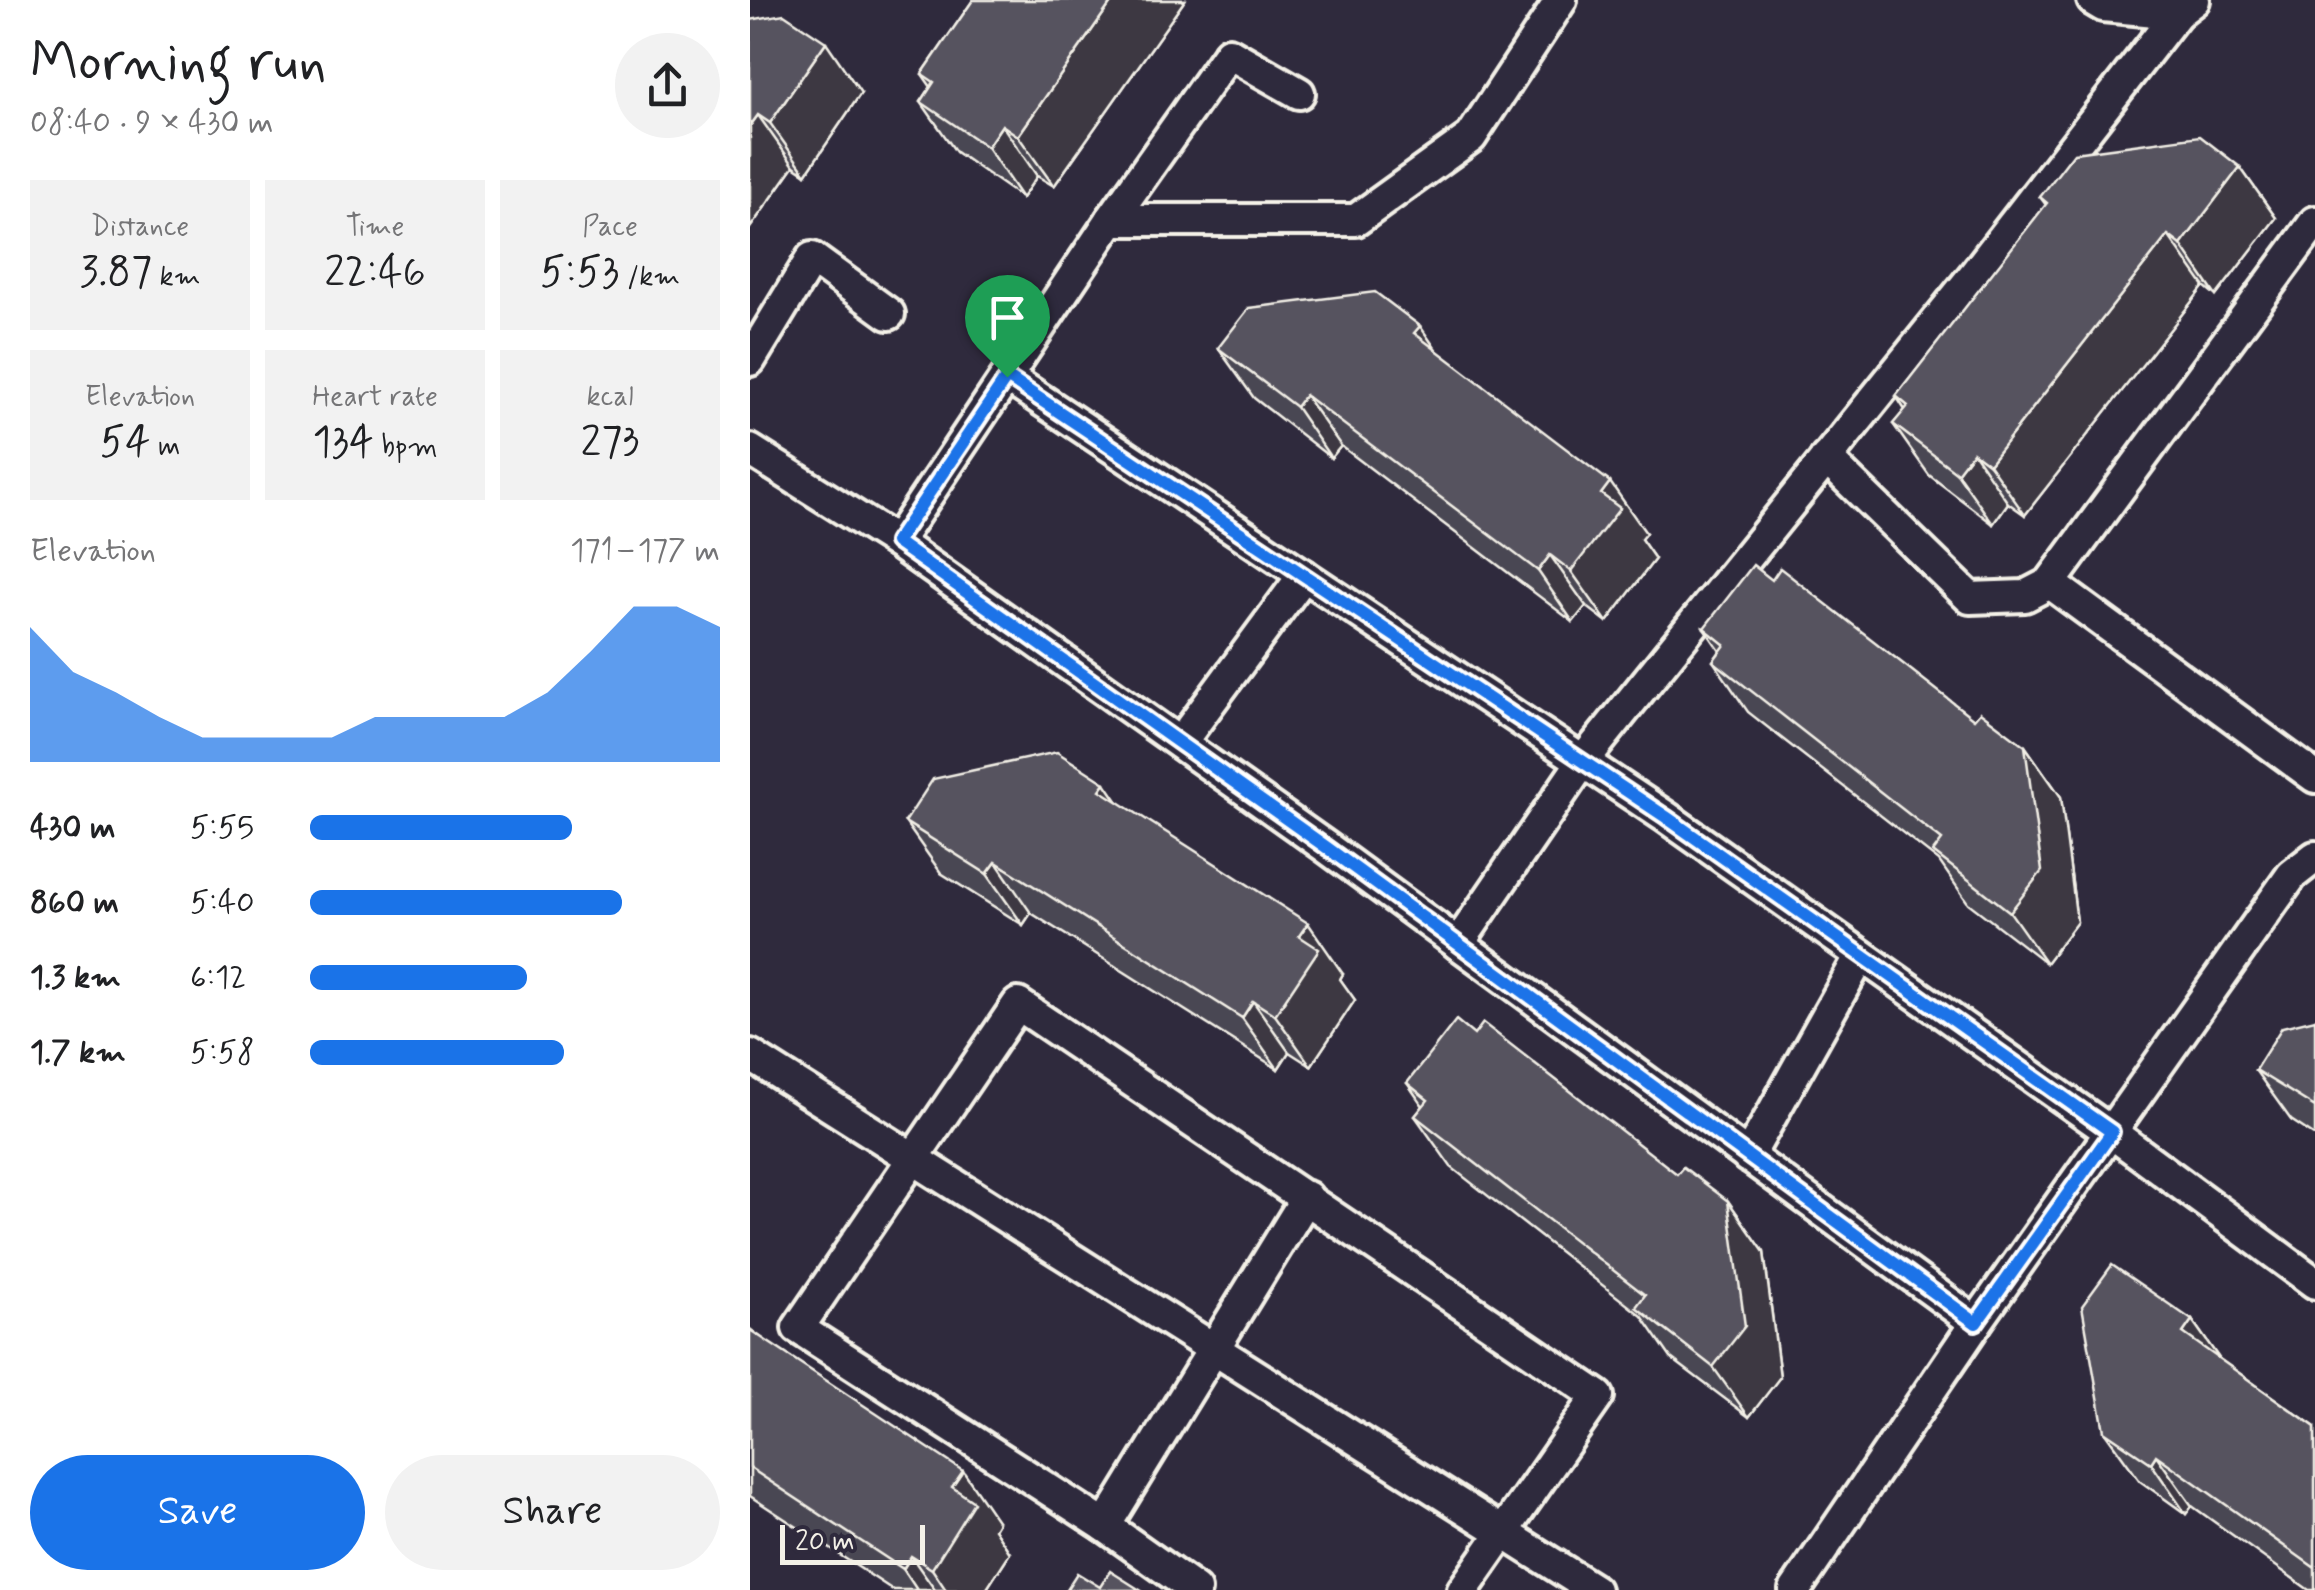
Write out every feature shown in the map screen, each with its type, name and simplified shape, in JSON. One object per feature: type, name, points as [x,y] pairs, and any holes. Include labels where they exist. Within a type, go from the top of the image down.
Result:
[{"type":"lane","points":[[1111,220],[1356,220],[1471,137],[1561,0]]},
{"type":"lane","points":[[2093,0],[2103,6],[2186,7]]},
{"type":"lane","points":[[1458,944],[1583,761],[2186,7]]},
{"type":"lane","points":[[896,542],[1228,53],[1300,93]]},
{"type":"lane","points":[[1826,458],[1970,598],[2025,596],[2050,583],[2315,222]]},
{"type":"lane","points":[[750,360],[812,258],[889,314]]},
{"type":"lane","points":[[1007,377],[1583,761],[2112,1132],[2315,1283]]},
{"type":"lane","points":[[750,450],[896,542],[1180,743],[1976,1323]]},
{"type":"lane","points":[[1180,743],[1304,575]]},
{"type":"lane","points":[[2050,583],[2315,777]]},
{"type":"lane","points":[[1795,1590],[1976,1323],[2292,875],[2315,857]]},
{"type":"lane","points":[[1748,1157],[1860,957]]},
{"type":"lane","points":[[1195,1590],[1105,1526],[798,1328],[1018,1004],[1598,1396],[1463,1590]]},
{"type":"lane","points":[[750,1055],[1594,1590]]},
{"type":"lane","points":[[1105,1526],[1307,1196]]},
{"type":"building","points":[[973,0],[1113,0],[1018,136],[1002,125],[987,147],[921,102],[934,82],[922,74]]},
{"type":"building","points":[[784,14],[826,42],[770,123],[758,115],[750,126],[750,20]]},
{"type":"building","points":[[2200,136],[2240,167],[2181,245],[2168,235],[1989,464],[1973,452],[1957,473],[1893,424],[1908,406],[1896,396],[2047,203],[2040,197],[2074,153]]},
{"type":"building","points":[[1375,292],[1420,326],[1414,333],[1610,482],[1601,494],[1620,508],[1571,571],[1550,555],[1538,571],[1305,395],[1296,407],[1218,348],[1249,308]]},
{"type":"building","points":[[1753,565],[1772,580],[1780,568],[1974,719],[1980,712],[2025,746],[2042,871],[2010,912],[1933,852],[1942,840],[1713,661],[1725,645],[1704,628]]},
{"type":"building","points":[[1057,752],[1105,783],[1100,790],[1308,923],[1299,936],[1319,949],[1275,1015],[1253,1001],[1242,1018],[996,862],[987,874],[905,822],[933,779]]},
{"type":"building","points":[[2315,1019],[2315,1107],[2255,1070],[2282,1027]]},
{"type":"building","points":[[1456,1020],[1474,1035],[1483,1023],[1677,1174],[1683,1167],[1728,1201],[1745,1326],[1713,1367],[1636,1307],[1645,1295],[1415,1116],[1428,1100],[1407,1083]]},
{"type":"building","points":[[2112,1265],[2192,1320],[2183,1333],[2315,1427],[2315,1568],[2156,1455],[2151,1463],[2104,1431],[2082,1306]]},
{"type":"building","points":[[750,1330],[963,1471],[952,1487],[974,1502],[932,1569],[911,1556],[903,1569],[750,1468]]},
{"type":"building","points":[[1110,1571],[1140,1590],[1066,1590],[1077,1573],[1100,1587]]},
{"type":"route","points":[[1007,377],[1666,817],[2112,1132],[1976,1323],[1326,847],[896,542],[1007,377]]}]
